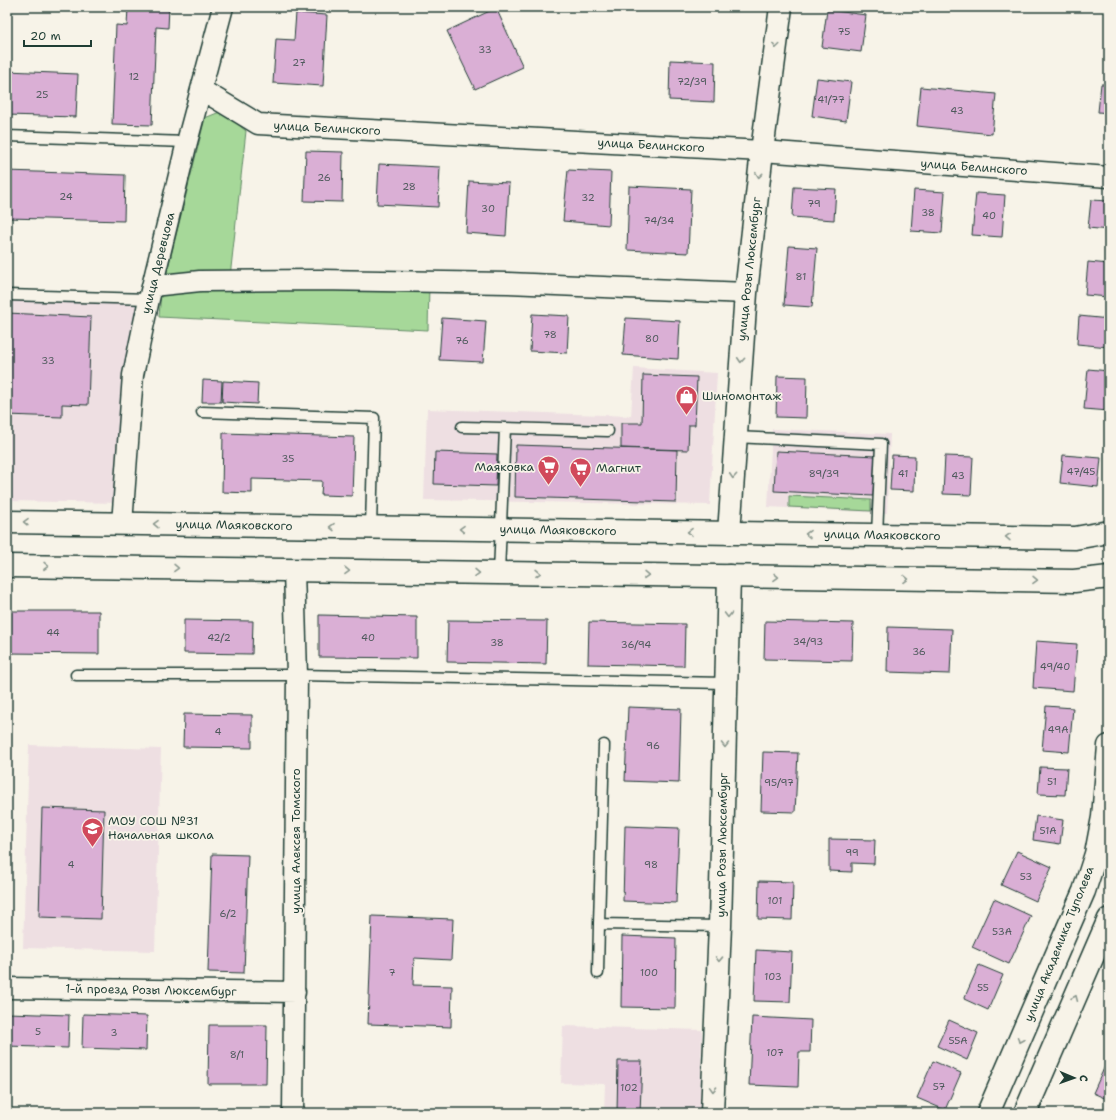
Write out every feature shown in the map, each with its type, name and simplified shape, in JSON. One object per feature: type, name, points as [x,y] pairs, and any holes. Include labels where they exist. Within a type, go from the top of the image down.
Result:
[{"type":"main road","name":"улица Розы Люксембург","points":[[729,533],[746,293],[762,151],[782,7]]},
{"type":"main road","name":"улица Маяковского","points":[[7,522],[1075,538],[1109,532]]},
{"type":"main road","points":[[7,566],[1074,581],[1109,577]]},
{"type":"main road","name":"улица Розы Люксембург","points":[[712,1113],[720,926],[729,576]]},
{"type":"main road","name":"улица Академика Туполева","points":[[988,1113],[1084,892],[1096,854],[1103,817],[1109,746]]},
{"type":"main road","points":[[1025,1113],[1105,941],[1109,919]]},
{"type":"street","name":"улица Деревцова","points":[[122,524],[133,375],[150,293],[187,142],[223,7]]},
{"type":"street","name":"улица Белинского","points":[[202,90],[258,124],[762,151],[1109,177]]},
{"type":"street","points":[[150,293],[200,281],[319,280],[508,283],[746,293]]},
{"type":"street","name":"улица Алексея Томского","points":[[293,1113],[297,675],[294,570]]},
{"type":"street","name":"1-й проезд Розы Люксембург","points":[[7,988],[295,992]]},
{"type":"lane","points":[[7,136],[187,142]]},
{"type":"lane","points":[[7,295],[150,293]]},
{"type":"lane","points":[[202,412],[374,418],[371,527]]},
{"type":"lane","points":[[462,427],[608,431]]},
{"type":"lane","points":[[499,573],[505,428]]},
{"type":"lane","points":[[735,437],[881,444],[877,535]]},
{"type":"lane","points":[[76,675],[297,675],[726,683]]},
{"type":"lane","points":[[598,973],[604,745]]},
{"type":"lane","points":[[599,924],[720,926]]},
{"type":"shaded area","points":[[7,295],[149,299],[123,503],[7,501]]},
{"type":"shaded area","points":[[634,368],[717,373],[710,505],[424,500],[427,409],[631,416]]},
{"type":"shaded area","points":[[772,429],[890,434],[887,513],[768,507]]},
{"type":"shaded area","name":"МОУ СОШ №31 Начальная школа","points":[[29,745],[161,749],[155,951],[23,948]]},
{"type":"shaded area","points":[[563,1026],[702,1030],[700,1113],[604,1113],[605,1084],[561,1083]]},
{"type":"green space","points":[[222,111],[246,131],[230,277],[165,280],[205,118]]},
{"type":"green space","points":[[201,285],[429,285],[428,330],[159,317],[161,292]]},
{"type":"green space","points":[[789,496],[871,500],[871,511],[789,507]]},
{"type":"building","points":[[128,7],[169,7],[168,28],[156,27],[152,125],[112,124],[116,25],[127,26]]},
{"type":"building","points":[[496,8],[523,67],[475,89],[447,31]]},
{"type":"building","points":[[827,10],[866,15],[861,52],[822,47]]},
{"type":"building","points":[[296,13],[327,15],[323,86],[273,83],[276,39],[294,40]]},
{"type":"building","points":[[670,60],[715,62],[714,102],[669,100]]},
{"type":"building","points":[[7,71],[78,74],[76,117],[7,115]]},
{"type":"building","points":[[817,78],[851,82],[846,121],[812,116]]},
{"type":"building","points":[[1101,84],[1109,84],[1109,113],[1098,112]]},
{"type":"building","points":[[921,87],[996,94],[992,134],[917,126]]},
{"type":"building","points":[[306,151],[343,152],[342,202],[304,201]]},
{"type":"building","points":[[379,164],[440,167],[438,207],[377,204]]},
{"type":"building","points":[[568,170],[611,172],[609,225],[563,221]]},
{"type":"building","points":[[7,171],[125,175],[124,221],[7,218]]},
{"type":"building","points":[[469,181],[509,183],[506,236],[466,233]]},
{"type":"building","points":[[629,186],[691,189],[688,253],[627,250]]},
{"type":"building","points":[[794,187],[836,189],[834,220],[792,217]]},
{"type":"building","points":[[914,190],[945,192],[942,233],[911,231]]},
{"type":"building","points":[[976,193],[1005,195],[1002,237],[972,235]]},
{"type":"building","points":[[1091,200],[1109,201],[1109,230],[1088,228]]},
{"type":"building","points":[[789,246],[817,248],[812,307],[784,305]]},
{"type":"building","points":[[1088,262],[1109,264],[1109,297],[1085,295]]},
{"type":"building","points":[[7,313],[91,317],[88,405],[62,404],[62,417],[7,415]]},
{"type":"building","points":[[532,314],[569,316],[567,353],[530,351]]},
{"type":"building","points":[[1079,316],[1109,319],[1109,347],[1077,344]]},
{"type":"building","points":[[442,318],[486,321],[483,362],[439,360]]},
{"type":"building","points":[[626,318],[680,321],[678,359],[623,355]]},
{"type":"building","points":[[1088,369],[1109,371],[1109,411],[1084,409]]},
{"type":"building","points":[[643,375],[697,377],[695,425],[689,425],[688,450],[621,448],[621,423],[642,423]]},
{"type":"building","points":[[777,376],[807,377],[806,418],[776,417]]},
{"type":"building","points":[[203,380],[222,381],[221,402],[202,402]]},
{"type":"building","points":[[223,381],[258,383],[257,404],[222,402]]},
{"type":"building","points":[[223,433],[354,437],[352,496],[321,495],[322,481],[252,479],[252,493],[222,492]]},
{"type":"building","points":[[516,445],[677,450],[676,502],[515,497]]},
{"type":"building","points":[[776,451],[875,456],[873,496],[774,491]]},
{"type":"building","points":[[435,452],[497,454],[496,486],[434,484]]},
{"type":"building","points":[[892,455],[915,456],[914,491],[890,490]]},
{"type":"building","points":[[1063,455],[1101,458],[1098,487],[1060,483]]},
{"type":"building","points":[[945,456],[973,457],[971,495],[943,494]]},
{"type":"building","points":[[7,611],[99,611],[99,654],[7,653]]},
{"type":"building","points":[[319,615],[417,617],[417,658],[319,657]]},
{"type":"building","points":[[184,620],[253,621],[252,654],[184,653]]},
{"type":"building","points":[[448,620],[547,621],[546,664],[447,662]]},
{"type":"building","points":[[765,621],[853,623],[852,661],[764,659]]},
{"type":"building","points":[[589,622],[685,624],[684,666],[588,664]]},
{"type":"building","points":[[888,627],[952,629],[950,674],[887,672]]},
{"type":"building","points":[[1036,641],[1077,644],[1073,691],[1033,688]]},
{"type":"building","points":[[1046,706],[1073,708],[1069,752],[1042,750]]},
{"type":"building","points":[[628,707],[681,709],[679,783],[625,781]]},
{"type":"building","points":[[184,714],[252,715],[252,748],[183,747]]},
{"type":"building","points":[[763,752],[798,753],[795,812],[761,811]]},
{"type":"building","points":[[1040,767],[1067,768],[1065,795],[1038,794]]},
{"type":"building","points":[[42,808],[104,810],[101,919],[39,917]]},
{"type":"building","points":[[1036,816],[1063,820],[1060,844],[1033,840]]},
{"type":"building","points":[[625,826],[679,828],[676,903],[623,901]]},
{"type":"building","points":[[829,839],[875,840],[874,864],[852,863],[852,872],[829,871]]},
{"type":"building","points":[[1017,851],[1052,867],[1036,901],[1001,885]]},
{"type":"building","points":[[212,854],[248,855],[244,973],[208,972]]},
{"type":"building","points":[[759,881],[793,882],[792,920],[758,919]]},
{"type":"building","points":[[994,899],[1031,916],[1009,964],[972,947]]},
{"type":"building","points":[[372,916],[453,919],[451,960],[414,958],[413,985],[452,986],[451,1027],[368,1024]]},
{"type":"building","points":[[622,936],[676,938],[675,1008],[621,1007]]},
{"type":"building","points":[[756,950],[792,952],[790,1002],[754,1001]]},
{"type":"building","points":[[979,965],[1003,975],[988,1010],[964,999]]},
{"type":"building","points":[[7,1013],[69,1015],[68,1048],[7,1046]]},
{"type":"building","points":[[83,1014],[147,1016],[146,1050],[82,1048]]},
{"type":"building","points":[[752,1017],[811,1020],[810,1052],[799,1052],[798,1087],[749,1085]]},
{"type":"building","points":[[949,1020],[978,1033],[967,1060],[937,1046]]},
{"type":"building","points":[[209,1025],[267,1025],[266,1084],[208,1084]]},
{"type":"building","points":[[1109,1057],[1109,1100],[1093,1093]]},
{"type":"building","points":[[618,1061],[642,1061],[640,1113],[617,1113]]},
{"type":"building","points":[[933,1061],[961,1073],[945,1110],[917,1098]]},
{"type":"place","name":"Шиномонтаж","points":[[687,416]]},
{"type":"place","name":"Маяковка","points":[[549,486]]},
{"type":"place","name":"Магнит","points":[[581,488]]},
{"type":"place","name":"МОУ СОШ №31 Начальная школа","points":[[92,848]]}]
